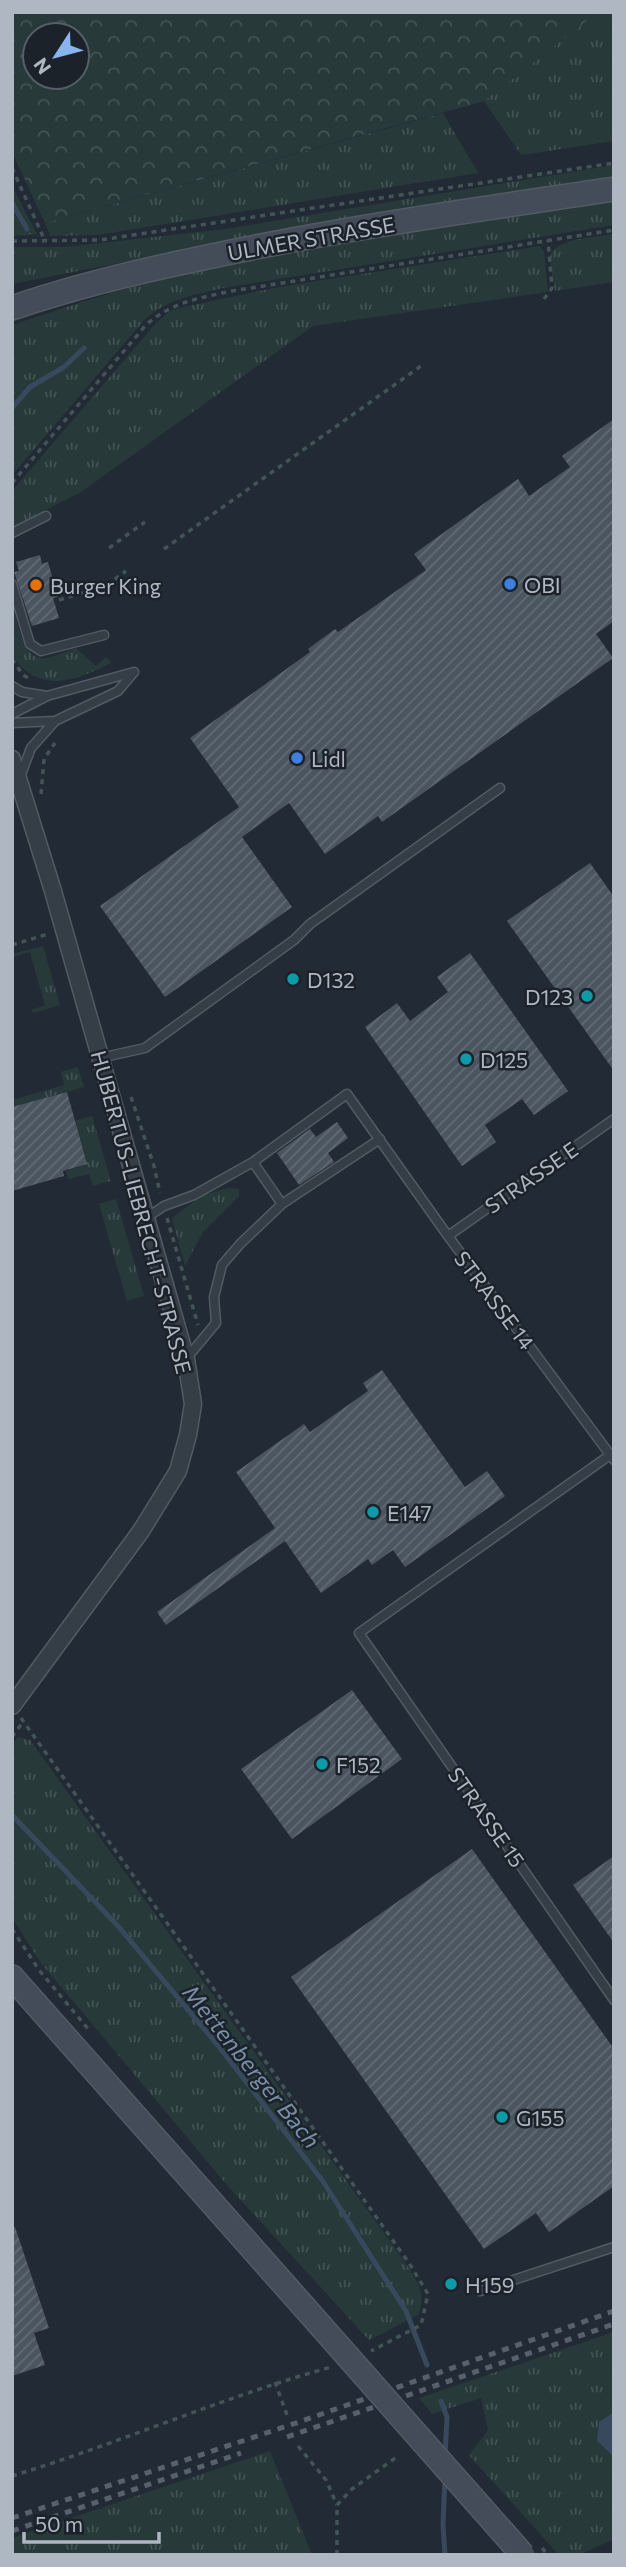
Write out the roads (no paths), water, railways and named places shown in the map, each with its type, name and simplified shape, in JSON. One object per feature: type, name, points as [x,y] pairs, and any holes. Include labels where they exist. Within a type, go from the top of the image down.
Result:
[{"type":"main road","name":"ULMER STRASSE","points":[[18,304],[124,275],[242,249],[614,189]]},
{"type":"main road","points":[[12,1977],[523,2555]]},
{"type":"street","name":"HUBERTUS-LIEBRECHT-STRASSE","points":[[12,759],[186,1359],[192,1404],[188,1435],[178,1471],[141,1531],[12,1706]]},
{"type":"lane","points":[[12,533],[46,516]]},
{"type":"lane","points":[[12,584],[30,644],[41,651],[104,635]]},
{"type":"lane","points":[[12,714],[47,696],[134,672],[118,691],[55,721],[12,723]]},
{"type":"lane","points":[[12,686],[22,692],[47,696]]},
{"type":"lane","points":[[19,780],[31,748],[55,721]]},
{"type":"lane","points":[[100,1058],[145,1048],[294,940],[310,924],[500,788]]},
{"type":"lane","name":"STRASSE 14","points":[[253,1162],[347,1094],[612,1458]]},
{"type":"lane","name":"STRASSE E","points":[[448,1236],[614,1119]]},
{"type":"lane","points":[[186,1359],[216,1323],[214,1297],[222,1265],[240,1244],[282,1204],[380,1139]]},
{"type":"lane","points":[[145,1219],[164,1206],[194,1195],[253,1162],[282,1204]]},
{"type":"lane","name":"STRASSE 15","points":[[612,1458],[359,1633],[614,2000]]},
{"type":"lane","points":[[480,2291],[614,2247]]},
{"type":"water","points":[[614,2412],[614,2457],[597,2441],[599,2422]]},
{"type":"waterway","name":"Mettenberger Bach","points":[[12,203],[27,229]]},
{"type":"waterway","name":"Mettenberger Bach","points":[[12,408],[30,387],[64,367],[84,348]]},
{"type":"waterway","name":"Mettenberger Bach","points":[[12,1815],[118,1926],[220,2048],[322,2180],[406,2311],[427,2365]]},
{"type":"waterway","name":"Mettenberger Bach","points":[[441,2401],[447,2417],[445,2456]]},
{"type":"waterway","name":"Mettenberger Bach","points":[[445,2477],[445,2555]]},
{"type":"railway","points":[[12,2518],[299,2422],[614,2311]]},
{"type":"railway","points":[[287,2437],[614,2324]]},
{"type":"railway","points":[[12,2531],[241,2453]]},
{"type":"place","name":"OBI","points":[[510,584]]},
{"type":"place","name":"Burger King","points":[[36,585]]},
{"type":"place","name":"Lidl","points":[[297,758]]},
{"type":"place","name":"D132","points":[[293,979]]},
{"type":"place","name":"D123","points":[[587,996]]},
{"type":"place","name":"D125","points":[[466,1059]]},
{"type":"place","name":"E147","points":[[373,1512]]},
{"type":"place","name":"F152","points":[[322,1764]]},
{"type":"place","name":"G155","points":[[502,2117]]},
{"type":"place","name":"H159","points":[[451,2284]]}]
